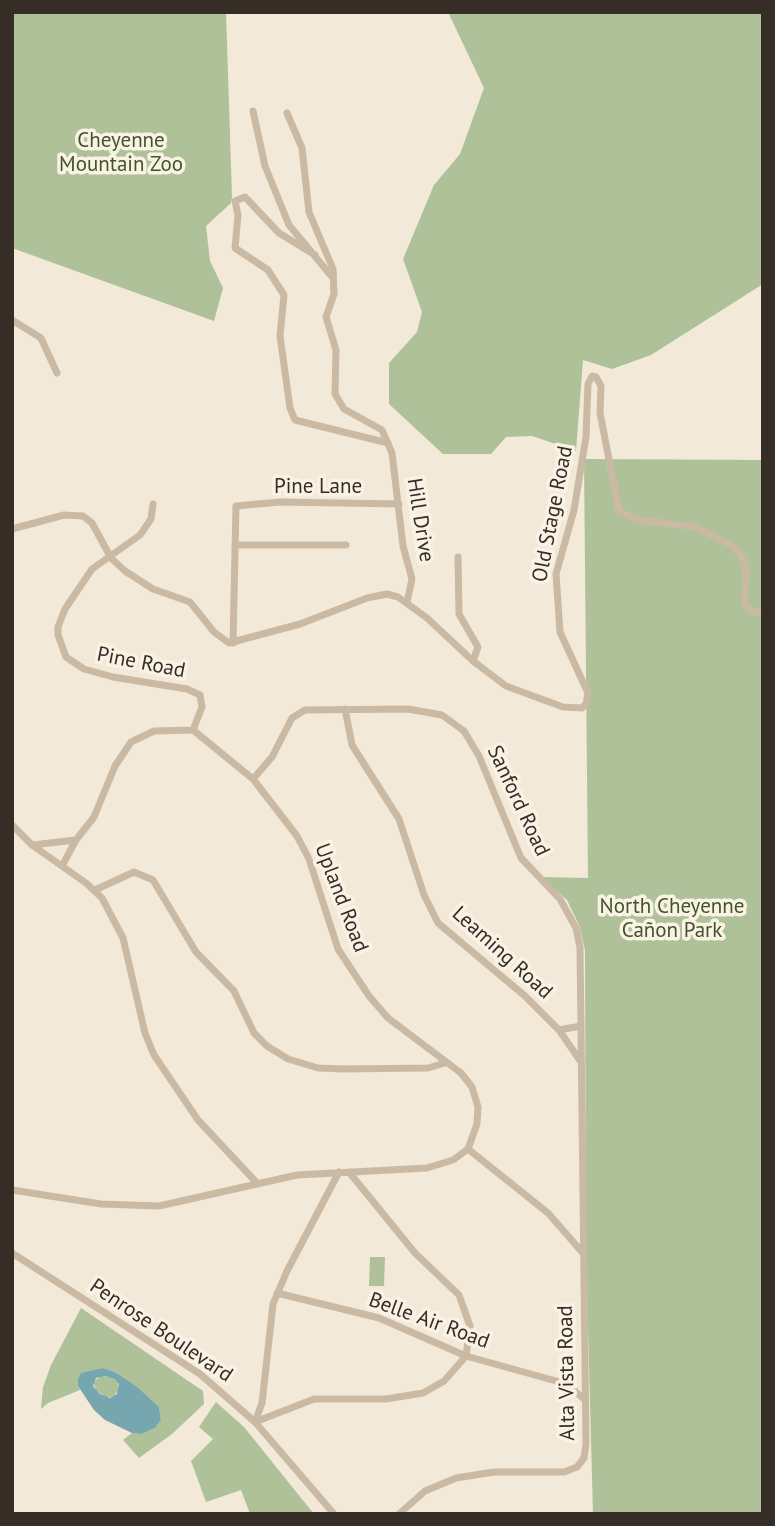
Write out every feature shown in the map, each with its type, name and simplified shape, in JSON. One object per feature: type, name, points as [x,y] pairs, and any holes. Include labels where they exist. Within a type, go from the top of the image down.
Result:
[{"type":"street","points":[[253,111],[265,166],[289,225],[334,279]]},
{"type":"street","points":[[287,113],[304,155],[309,212],[334,279],[334,294],[326,317],[335,350],[335,394],[344,409],[382,430],[389,443]]},
{"type":"street","points":[[315,255],[279,233],[241,197],[235,201],[238,215],[235,248],[268,270],[284,295],[280,336],[292,415],[305,424],[389,443]]},
{"type":"street","points":[[12,320],[41,338],[57,373]]},
{"type":"street","name":"Old Stage Road","points":[[407,602],[495,678],[520,692],[571,709],[586,704],[588,693],[560,632],[556,597],[558,561],[571,522],[584,448],[588,384],[592,376],[599,381],[600,414],[619,511],[639,520],[696,527],[721,538],[745,562],[744,602],[751,611],[763,614]]},
{"type":"street","name":"Hill Drive","points":[[389,443],[403,546],[412,579],[407,602]]},
{"type":"street","name":"Pine Lane","points":[[235,545],[236,506],[294,502],[399,504]]},
{"type":"street","name":"Pine Road","points":[[153,504],[151,519],[140,535],[92,569],[65,609],[58,627],[62,650],[73,663],[96,673],[195,692],[202,698],[202,707],[193,730]]},
{"type":"street","points":[[12,529],[64,515],[83,516],[92,523],[111,558],[140,582],[190,602],[219,637],[233,643],[300,624],[377,595],[387,594],[407,602]]},
{"type":"street","points":[[233,643],[235,545],[346,545]]},
{"type":"street","points":[[458,557],[460,620],[478,647],[473,661]]},
{"type":"street","name":"Sanford Road","points":[[253,779],[272,757],[292,718],[311,709],[426,710],[450,719],[464,731],[488,774],[521,858],[560,898],[576,928],[580,947],[582,1252]]},
{"type":"street","name":"Leaming Road","points":[[345,709],[352,745],[399,819],[424,895],[438,923],[517,989],[559,1030],[581,1062]]},
{"type":"street","points":[[62,866],[76,840],[94,817],[115,766],[131,742],[154,731],[193,730]]},
{"type":"street","name":"Upland Road","points":[[193,730],[253,779],[271,799],[304,848],[335,942],[358,982],[388,1018],[461,1073],[475,1096],[477,1124],[468,1149]]},
{"type":"street","points":[[12,825],[32,845],[95,890],[124,938],[145,1033],[161,1067],[198,1119],[256,1182]]},
{"type":"street","points":[[32,845],[76,840]]},
{"type":"street","points":[[95,890],[134,872],[153,880],[196,952],[234,991],[254,1032],[267,1046],[288,1059],[317,1068],[343,1069],[428,1068],[445,1063]]},
{"type":"street","name":"Leaming Road","points":[[559,1030],[581,1026]]},
{"type":"street","points":[[12,1190],[101,1204],[159,1206],[182,1203],[256,1182],[339,1172],[435,1167],[468,1149],[548,1213],[582,1252]]},
{"type":"street","points":[[255,1422],[262,1403],[271,1316],[277,1293],[339,1172]]},
{"type":"street","points":[[255,1422],[314,1399],[386,1399],[423,1393],[444,1381],[466,1356],[470,1326],[459,1295],[415,1252],[349,1172]]},
{"type":"street","name":"Alta Vista Road","points":[[399,1514],[425,1491],[456,1478],[494,1472],[564,1472],[577,1467],[586,1452],[582,1252]]},
{"type":"street","name":"Penrose Boulevard","points":[[12,1254],[186,1364],[255,1422],[334,1514]]},
{"type":"street","points":[[12,1265],[20,1259]]},
{"type":"street","name":"Belle Air Road","points":[[277,1293],[379,1318],[466,1356],[567,1384],[584,1399]]},
{"type":"street","points":[[567,1384],[584,1376]]},
{"type":"green space","name":"Cheyenne Mountain Zoo","points":[[12,12],[226,12],[232,197],[231,203],[206,226],[210,261],[223,288],[214,321],[12,248]]},
{"type":"green space","points":[[448,12],[763,12],[763,284],[651,355],[612,369],[583,360],[576,451],[532,436],[506,437],[491,454],[443,454],[389,404],[389,363],[417,332],[422,312],[403,259],[434,185],[460,154],[484,88]]},
{"type":"green space","name":"North Cheyenne Cañon Park","points":[[584,459],[763,460],[763,1514],[593,1514],[586,1253],[585,950],[579,925],[567,900],[542,877],[588,878]]},
{"type":"green space","points":[[370,1257],[385,1257],[384,1286],[369,1286]]},
{"type":"green space","points":[[81,1308],[203,1391],[204,1404],[172,1434],[139,1458],[123,1440],[132,1433],[142,1434],[155,1428],[161,1420],[159,1407],[115,1372],[103,1368],[78,1386],[80,1390],[48,1403],[41,1409],[43,1387],[51,1365]]},
{"type":"green space","points":[[101,1376],[112,1377],[118,1381],[119,1390],[113,1397],[105,1397],[96,1390],[93,1382]]},
{"type":"green space","points":[[216,1402],[244,1427],[314,1514],[250,1514],[241,1490],[206,1502],[191,1461],[213,1439],[199,1427]]},
{"type":"water","points":[[103,1368],[115,1372],[159,1407],[161,1420],[155,1428],[142,1434],[132,1433],[105,1420],[94,1410],[78,1386],[81,1373]],"holes":[[[105,1376],[115,1379],[119,1384],[117,1394],[110,1398],[100,1394],[93,1386],[96,1378]]]}]
